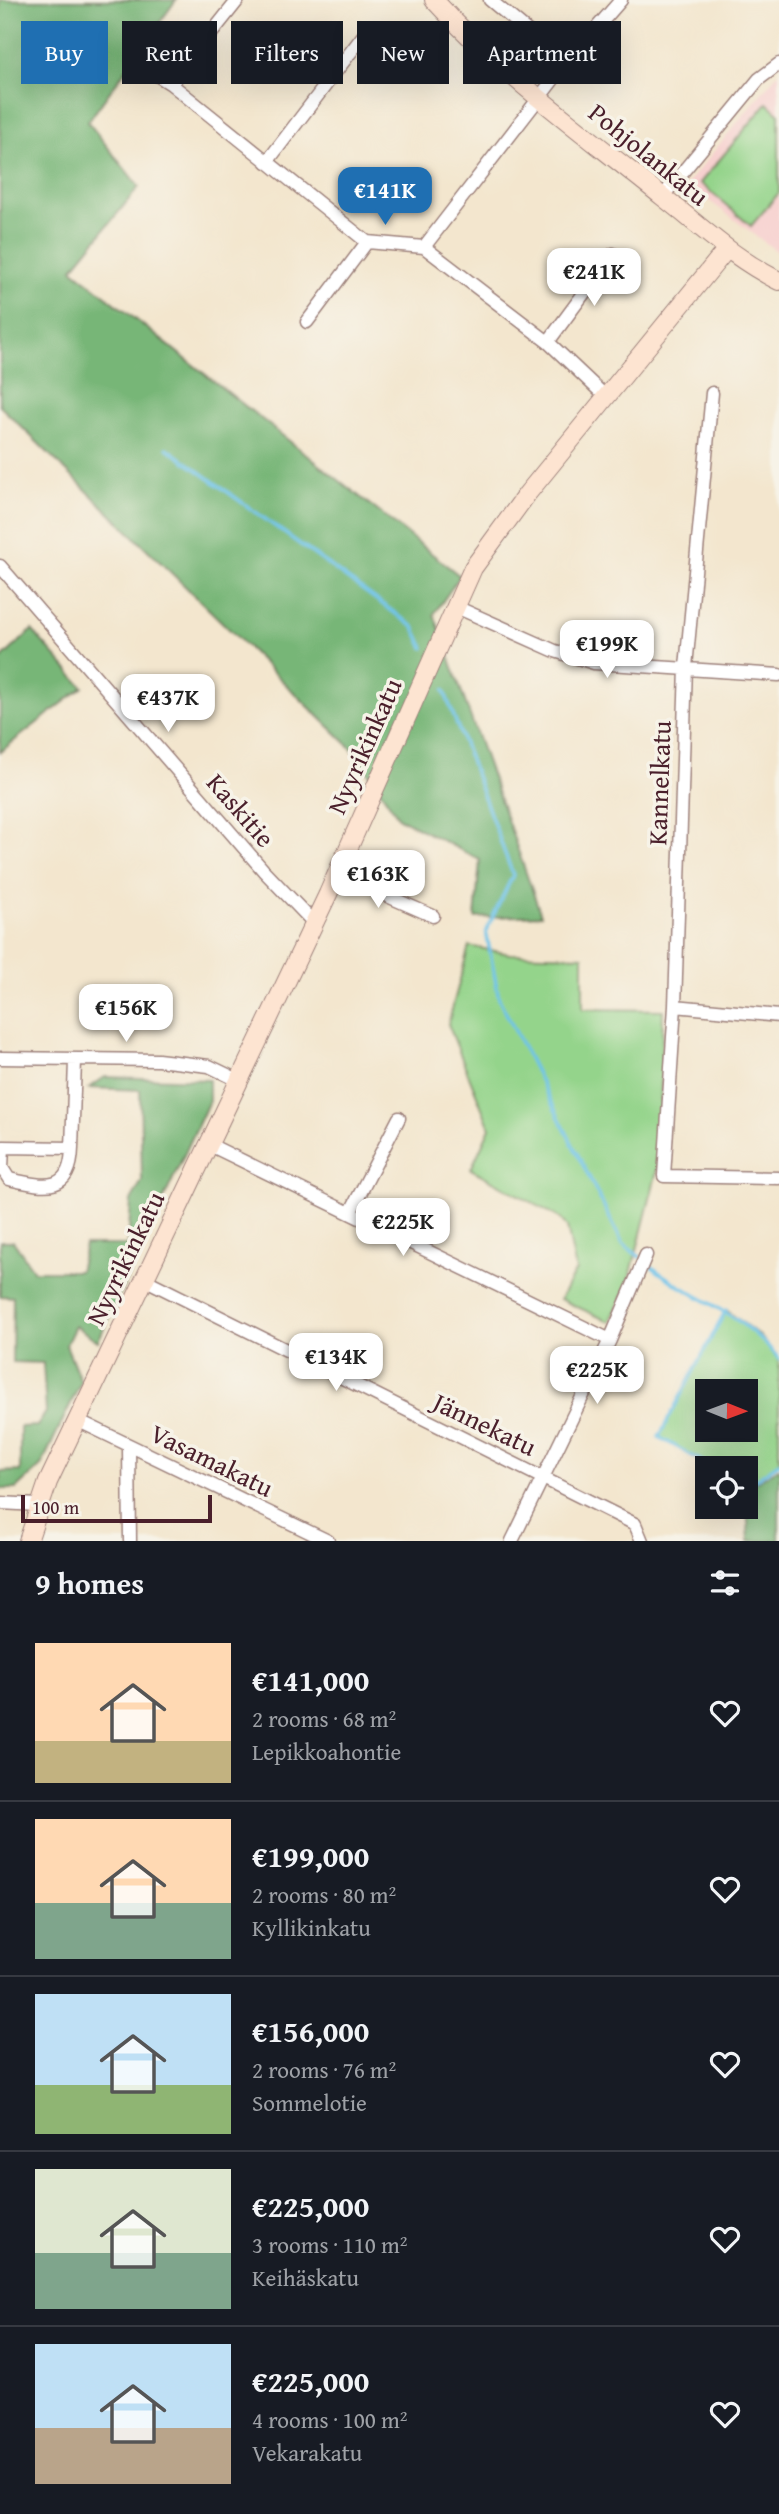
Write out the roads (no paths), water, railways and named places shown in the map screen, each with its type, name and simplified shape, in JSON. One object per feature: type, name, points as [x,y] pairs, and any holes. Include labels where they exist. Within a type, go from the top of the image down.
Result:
[{"type":"street","points":[[217,26],[238,0]]},
{"type":"street","name":"Pohjolankatu","points":[[434,0],[488,57],[538,98],[663,196],[726,250],[779,281]]},
{"type":"street","points":[[489,0],[515,21]]},
{"type":"street","points":[[602,21],[621,0]]},
{"type":"street","points":[[267,162],[357,44]]},
{"type":"street","points":[[663,196],[759,79],[779,64]]},
{"type":"street","points":[[171,84],[367,242],[424,247],[548,342],[606,396]]},
{"type":"street","points":[[424,247],[549,84]]},
{"type":"street","points":[[307,322],[367,242]]},
{"type":"street","name":"Nyyrikinkatu","points":[[28,1541],[38,1505],[337,874],[454,606],[481,557],[606,396],[726,250]]},
{"type":"street","points":[[548,342],[613,254]]},
{"type":"street","name":"Kannelkatu","points":[[712,393],[686,667],[675,1006],[664,1176],[779,1178]]},
{"type":"street","name":"Kaskitie","points":[[0,566],[264,871],[314,923]]},
{"type":"street","points":[[454,606],[574,658],[594,663],[779,675]]},
{"type":"street","points":[[337,874],[433,916]]},
{"type":"street","points":[[675,1006],[779,1016]]},
{"type":"street","points":[[0,1058],[158,1060],[208,1066],[240,1081]]},
{"type":"street","points":[[72,1148],[3,1147],[2,1168],[9,1179],[52,1184],[66,1178],[72,1169],[75,1061]]},
{"type":"street","points":[[350,1213],[398,1118]]},
{"type":"street","points":[[210,1145],[610,1340]]},
{"type":"street","points":[[512,1541],[610,1340],[646,1255]]},
{"type":"street","name":"Jännekatu","points":[[144,1279],[635,1524],[642,1541]]},
{"type":"street","name":"Vasamakatu","points":[[77,1420],[328,1541]]},
{"type":"street","points":[[128,1446],[130,1541]]},
{"type":"street","points":[[0,1503],[38,1505]]},
{"type":"waterway","points":[[167,448],[414,627],[424,648]]},
{"type":"waterway","points":[[444,690],[513,875],[486,931],[499,999],[623,1244],[640,1257]]},
{"type":"waterway","points":[[646,1262],[747,1327],[779,1359]]},
{"type":"waterway","points":[[695,1457],[659,1437],[726,1310]]},
{"type":"waterway","points":[[758,1478],[779,1463]]}]
